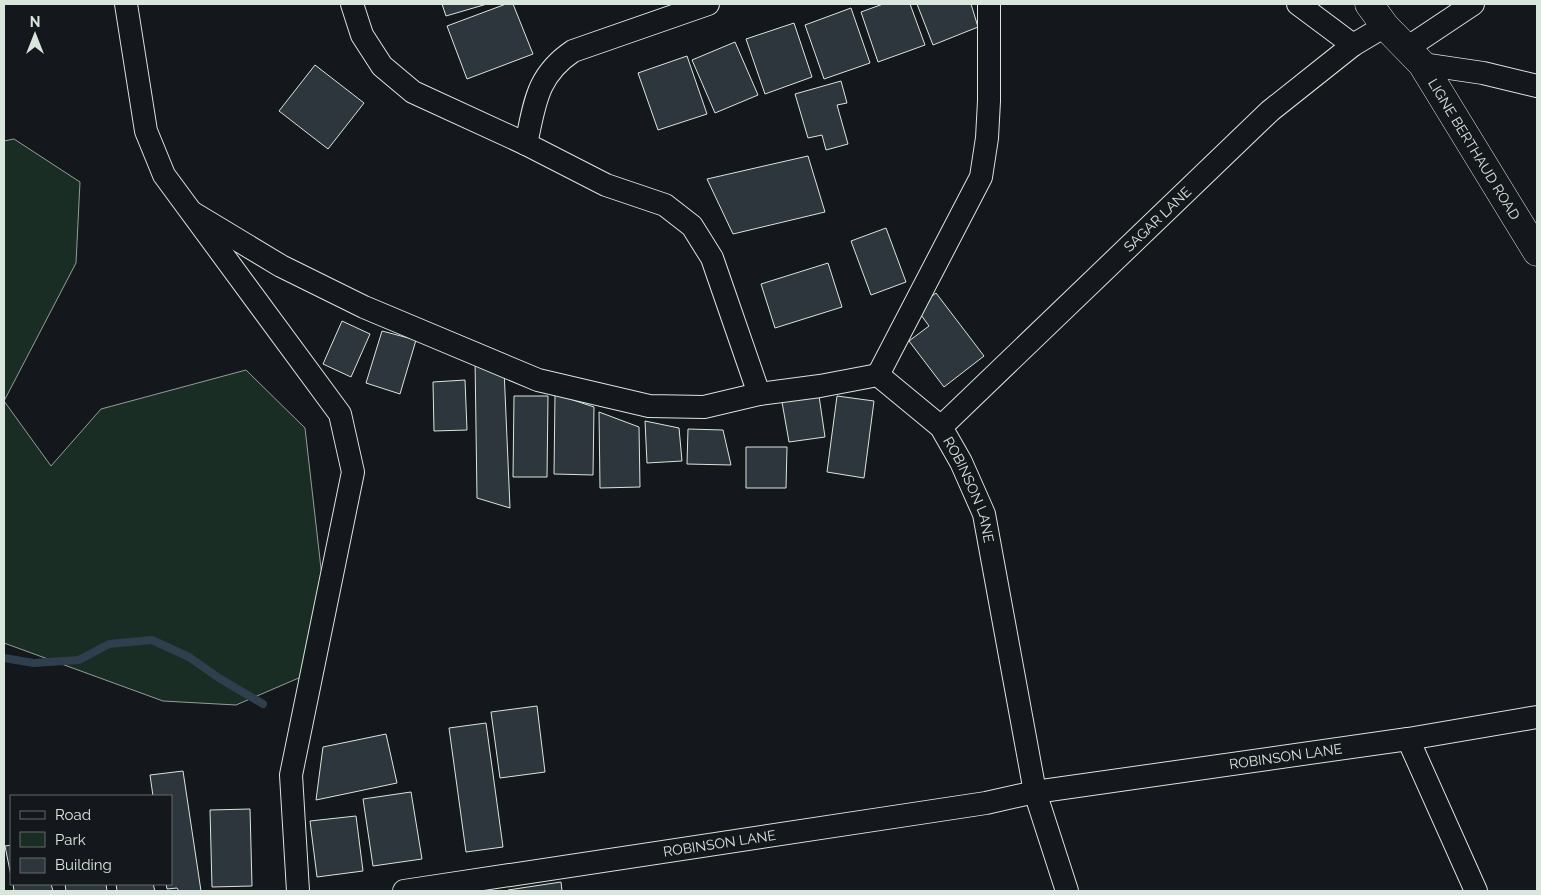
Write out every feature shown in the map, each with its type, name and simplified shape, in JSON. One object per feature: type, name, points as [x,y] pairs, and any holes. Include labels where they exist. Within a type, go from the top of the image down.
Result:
[{"type":"street","points":[[126,4],[146,131],[164,175],[340,414],[353,472],[291,775],[298,891]]},
{"type":"street","points":[[352,4],[362,35],[382,66],[413,92],[526,144],[606,184],[665,205],[692,226],[712,258],[759,394]]},
{"type":"street","points":[[526,144],[535,102],[547,74],[559,61],[573,51],[708,4]]},
{"type":"street","points":[[193,213],[281,266],[364,306],[538,380],[649,406],[704,407],[759,394],[820,386],[878,375],[981,177],[987,138],[989,100],[989,4]]},
{"type":"street","points":[[1298,4],[1353,45]]},
{"type":"street","name":"LIGNE BERTHAUD ROAD","points":[[1369,4],[1385,26],[1415,56],[1537,252]]},
{"type":"street","points":[[1415,56],[1473,4]]},
{"type":"street","name":"SAGAR LANE","points":[[940,427],[1270,112],[1353,45],[1385,26]]},
{"type":"street","points":[[1415,56],[1537,86]]},
{"type":"street","name":"ROBINSON LANE","points":[[878,375],[940,427],[961,462],[984,514],[1034,792]]},
{"type":"street","name":"ROBINSON LANE","points":[[404,891],[986,803],[1034,792],[1408,739],[1537,717]]},
{"type":"street","points":[[1408,739],[1476,891]]},
{"type":"street","points":[[1034,792],[1067,891]]},
{"type":"green space","points":[[14,139],[80,182],[76,263],[4,401],[4,141]]},
{"type":"green space","points":[[246,370],[305,428],[323,586],[308,674],[236,705],[163,701],[4,643],[4,401],[51,466],[101,409]]},
{"type":"building","points":[[442,4],[487,4],[446,16]]},
{"type":"building","points":[[506,4],[513,4],[533,54],[467,79],[447,26]]},
{"type":"building","points":[[883,4],[910,4],[925,45],[878,62],[861,12]]},
{"type":"building","points":[[917,4],[971,4],[978,27],[933,45]]},
{"type":"building","points":[[851,8],[870,63],[824,79],[805,25]]},
{"type":"building","points":[[794,23],[812,77],[765,94],[746,39]]},
{"type":"building","points":[[735,42],[758,95],[715,113],[692,60]]},
{"type":"building","points":[[687,56],[707,114],[658,130],[638,73]]},
{"type":"building","points":[[315,65],[364,103],[328,149],[279,111]]},
{"type":"building","points":[[841,81],[847,103],[837,105],[848,144],[826,150],[822,135],[808,138],[795,94]]},
{"type":"building","points":[[808,156],[825,212],[733,234],[707,179]]},
{"type":"building","points":[[886,228],[906,282],[871,295],[851,241]]},
{"type":"building","points":[[828,263],[842,307],[775,328],[761,284]]},
{"type":"building","points":[[936,293],[984,356],[944,387],[909,341],[929,326],[916,308]]},
{"type":"building","points":[[342,321],[370,334],[351,377],[323,364]]},
{"type":"building","points":[[382,331],[416,340],[400,394],[366,383]]},
{"type":"building","points":[[475,358],[504,369],[510,508],[477,498]]},
{"type":"building","points":[[465,380],[467,430],[434,431],[433,382]]},
{"type":"building","points":[[555,394],[594,407],[593,475],[554,474]]},
{"type":"building","points":[[514,396],[548,396],[547,477],[513,477]]},
{"type":"building","points":[[819,396],[825,437],[789,442],[782,402]]},
{"type":"building","points":[[837,396],[874,401],[864,478],[827,472]]},
{"type":"building","points":[[599,412],[639,427],[640,487],[600,488]]},
{"type":"building","points":[[645,421],[679,428],[682,461],[647,463]]},
{"type":"building","points":[[688,429],[723,430],[731,465],[687,464]]},
{"type":"building","points":[[746,447],[787,447],[786,488],[746,488]]},
{"type":"building","points":[[537,706],[545,772],[500,778],[491,712]]},
{"type":"building","points":[[486,723],[503,847],[466,852],[449,728]]},
{"type":"building","points":[[386,734],[397,783],[316,800],[323,747]]},
{"type":"building","points":[[183,771],[201,891],[179,891],[177,888],[167,889],[166,885],[172,885],[172,795],[153,795],[150,775]]},
{"type":"building","points":[[411,792],[422,859],[373,866],[363,799]]},
{"type":"building","points":[[250,809],[252,886],[212,887],[210,810]]},
{"type":"building","points":[[356,816],[363,871],[317,877],[310,821]]},
{"type":"building","points":[[10,845],[10,871],[5,846]]},
{"type":"building","points":[[561,882],[562,891],[508,891],[508,890]]},
{"type":"building","points":[[13,885],[51,885],[53,891],[14,891]]},
{"type":"building","points":[[65,885],[106,885],[107,891],[66,891]]},
{"type":"building","points":[[116,885],[153,885],[155,891],[117,891]]},
{"type":"waterway","points":[[4,658],[34,663],[79,660],[109,644],[152,640],[189,657],[219,678],[263,704]]}]
